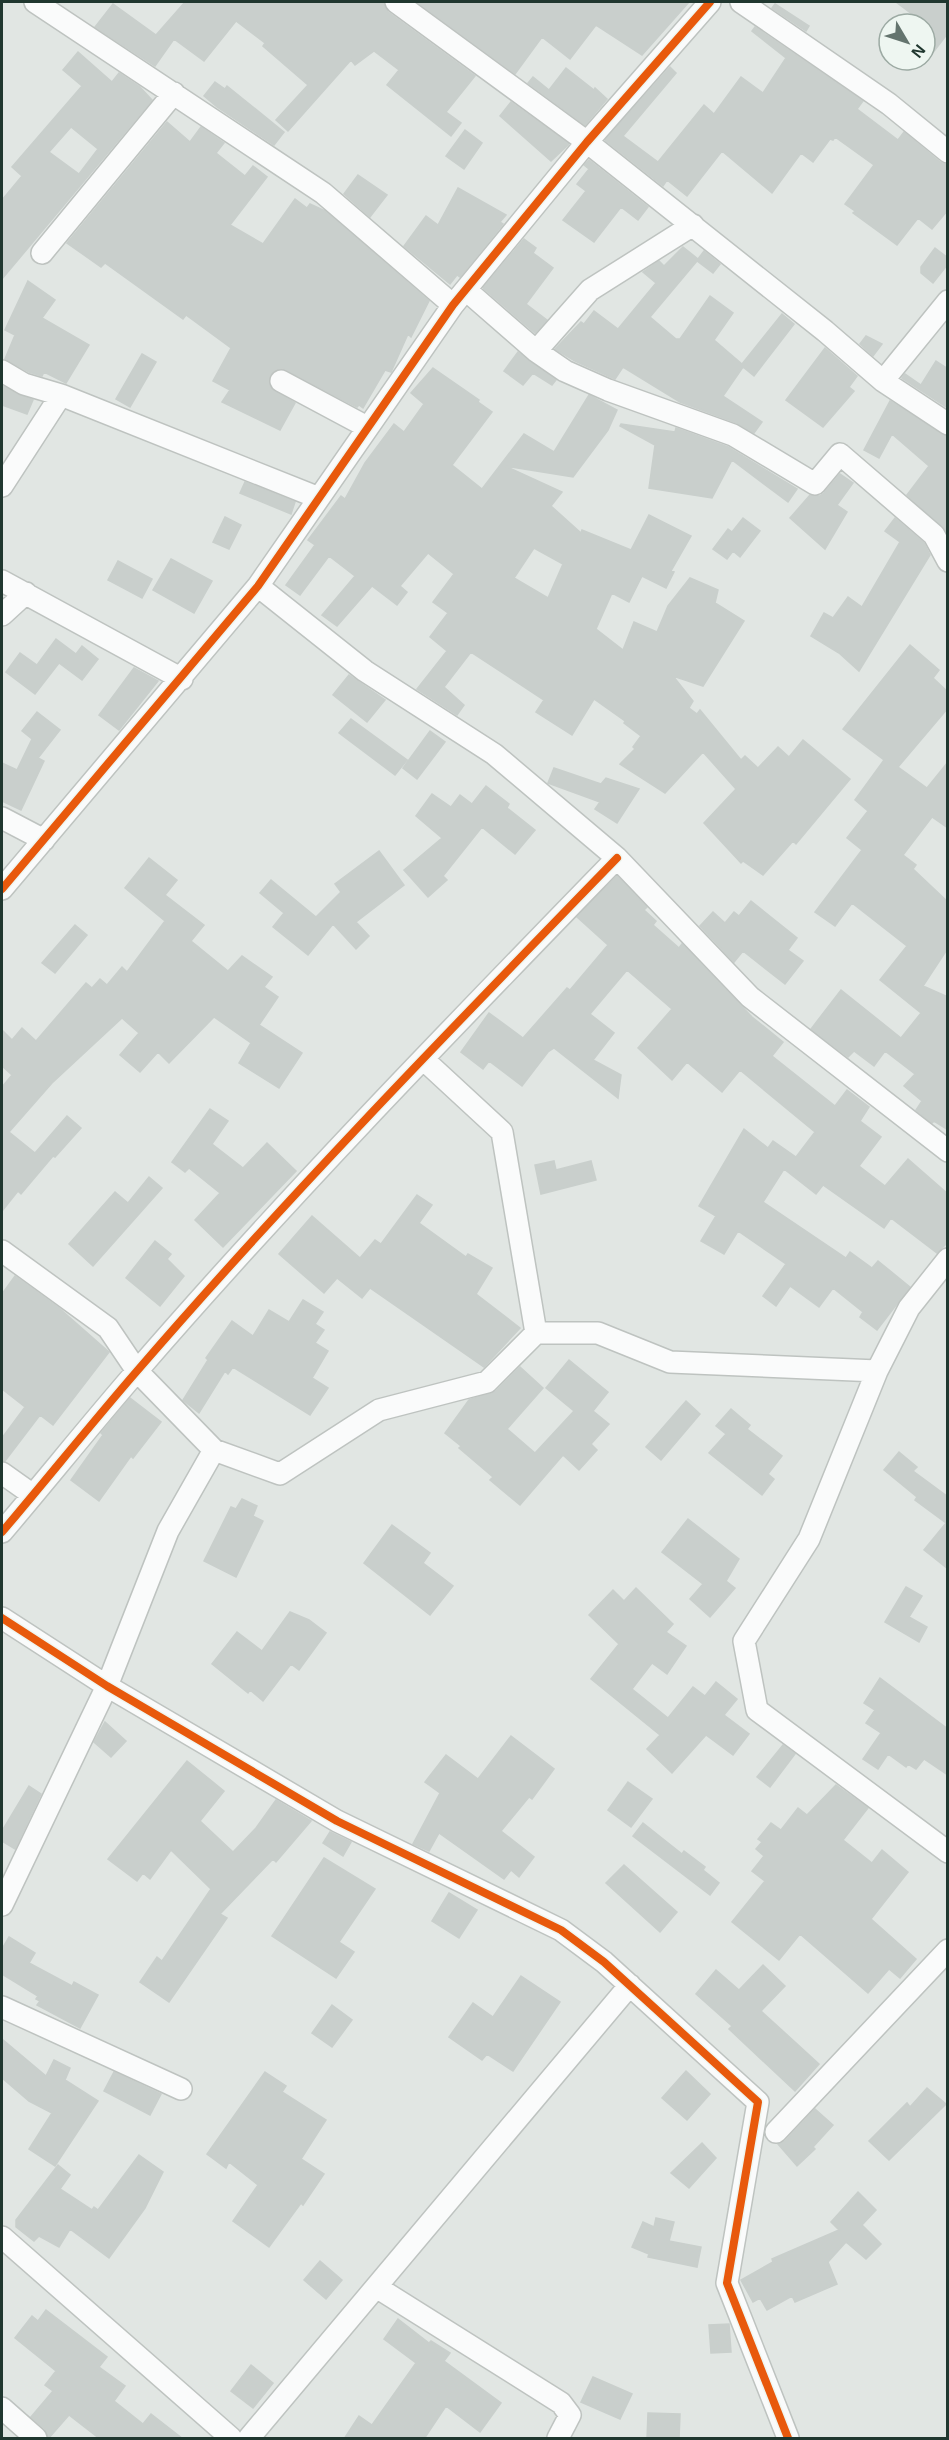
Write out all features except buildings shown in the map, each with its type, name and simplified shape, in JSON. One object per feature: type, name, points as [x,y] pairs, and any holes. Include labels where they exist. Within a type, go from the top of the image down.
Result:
[{"type":"street","points":[[35,2],[322,193],[459,297],[565,371],[608,390],[733,435],[815,484],[840,454],[934,536],[948,561]]},
{"type":"street","points":[[396,2],[587,142],[884,381],[948,424]]},
{"type":"street","points":[[2,889],[182,679],[258,586],[459,297],[587,142],[710,2]]},
{"type":"street","points":[[741,2],[889,104],[948,152]]},
{"type":"street","points":[[42,253],[174,93]]},
{"type":"street","points":[[536,351],[590,290],[693,225]]},
{"type":"street","points":[[884,381],[948,301]]},
{"type":"street","points":[[2,371],[24,384],[61,395],[319,498]]},
{"type":"street","points":[[281,381],[367,427]]},
{"type":"street","points":[[2,486],[61,395]]},
{"type":"street","points":[[2,581],[182,679]]},
{"type":"street","points":[[258,586],[365,671],[494,754],[617,858],[750,998],[948,1151]]},
{"type":"street","points":[[2,615],[26,593]]},
{"type":"street","points":[[2,818],[44,840]]},
{"type":"street","points":[[2,1532],[137,1371],[423,1059],[617,858]]},
{"type":"street","points":[[423,1059],[502,1132],[536,1333]]},
{"type":"street","points":[[2,1251],[108,1328],[137,1371],[214,1450],[280,1474],[379,1410],[487,1382],[536,1333],[598,1333],[670,1362],[877,1371]]},
{"type":"street","points":[[948,1258],[909,1308],[877,1371],[809,1539],[744,1641],[757,1710],[948,1852]]},
{"type":"street","points":[[2,1905],[7,1881],[107,1686],[168,1531],[214,1450]]},
{"type":"street","points":[[2,1473],[33,1496]]},
{"type":"street","points":[[2,1618],[107,1686],[337,1821],[561,1930],[604,1962],[758,2102],[727,2283],[788,2439]]},
{"type":"street","points":[[776,2132],[948,1950]]},
{"type":"street","points":[[249,2439],[630,1985]]},
{"type":"street","points":[[2,2007],[181,2089]]},
{"type":"street","points":[[2,2237],[231,2439]]},
{"type":"street","points":[[378,2288],[561,2403],[570,2415],[558,2439]]},
{"type":"street","points":[[2,2408],[36,2439]]},
{"type":"cycle path","points":[[2,889],[258,586],[453,305],[587,142],[710,2]]},
{"type":"cycle path","points":[[2,1532],[137,1371],[254,1240],[373,1111],[617,858]]},
{"type":"cycle path","points":[[2,1618],[107,1686],[337,1821],[561,1930],[604,1962],[758,2102],[727,2283],[788,2438]]}]
